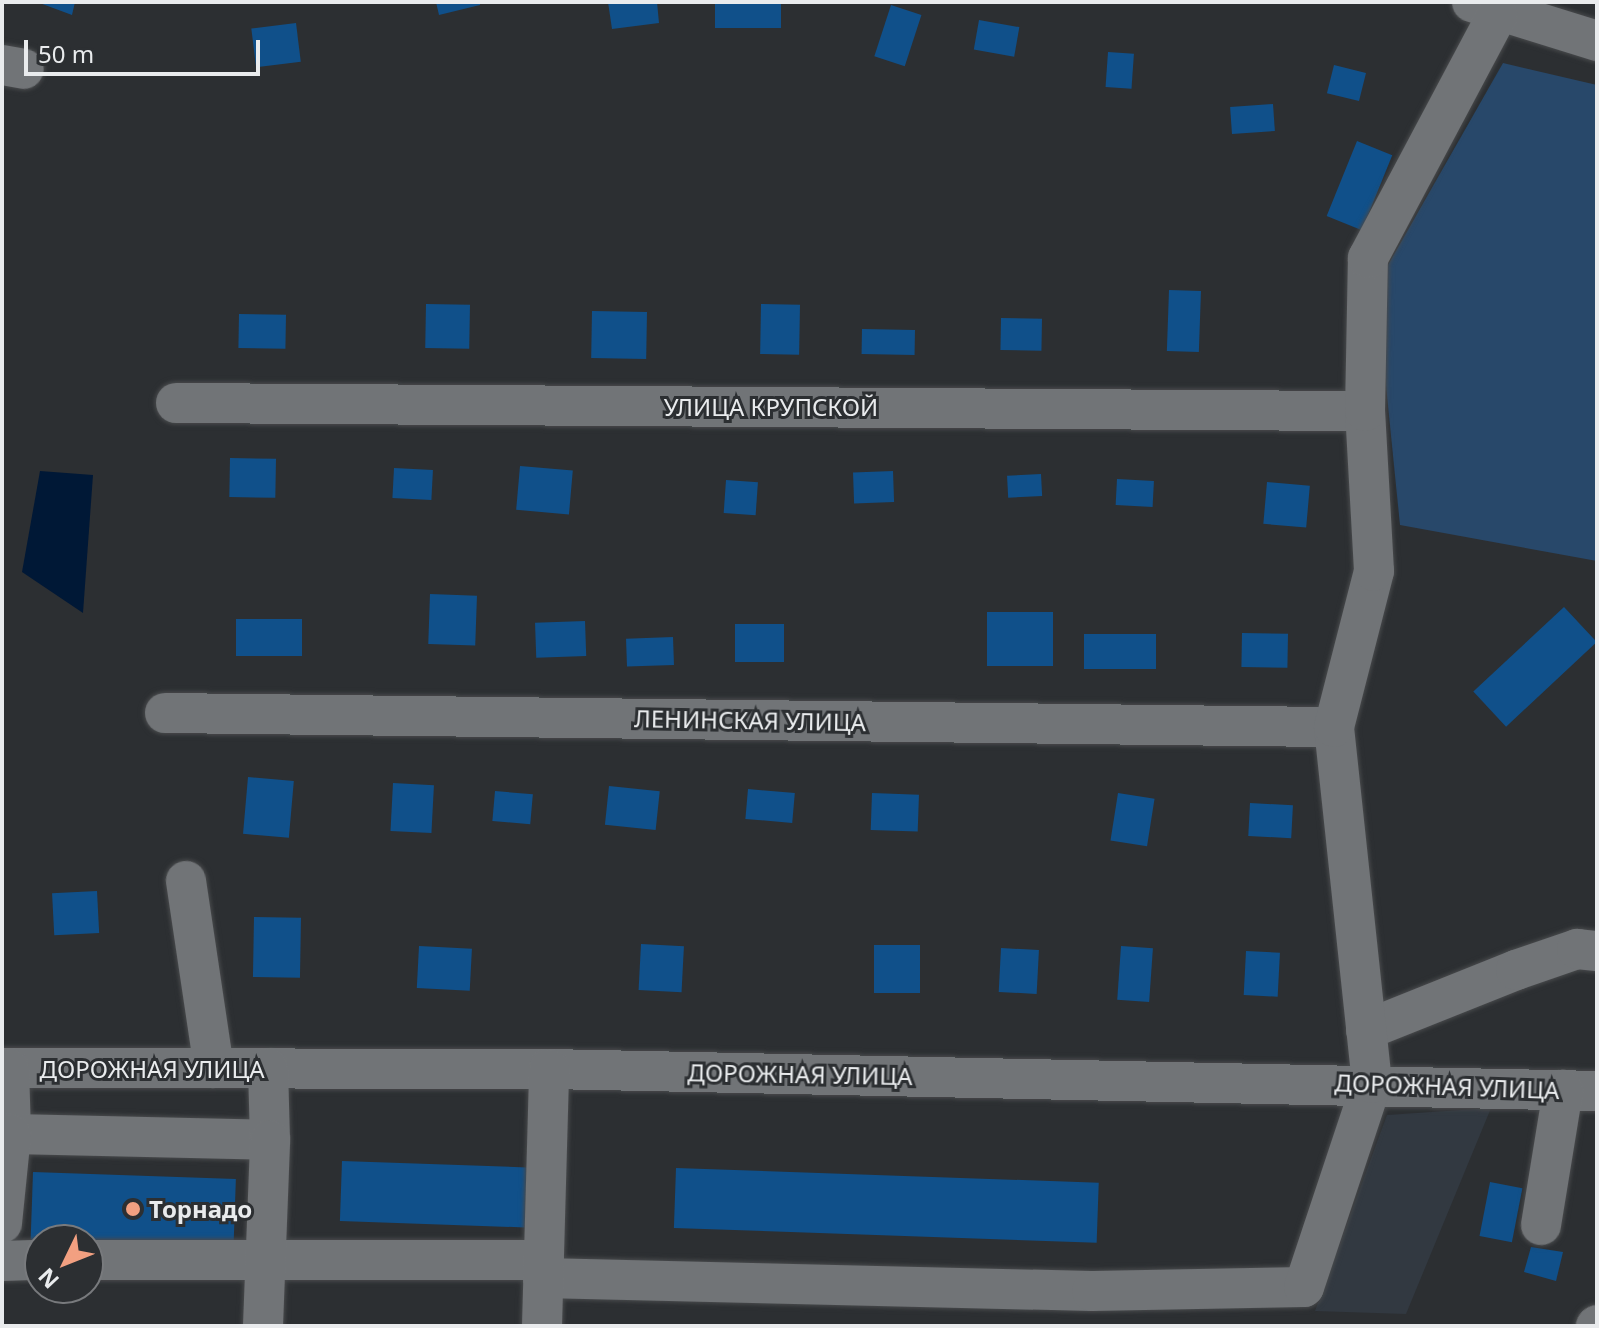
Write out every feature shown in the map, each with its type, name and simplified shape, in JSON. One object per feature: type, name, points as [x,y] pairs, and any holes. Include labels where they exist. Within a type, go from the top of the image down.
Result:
[{"type":"street","points":[[104,1260],[266,1258],[1092,1291],[1304,1287],[1372,1083],[1334,727],[1374,571],[1365,411],[1368,258],[1485,8],[1597,41]]},
{"type":"street","name":"УЛИЦА КРУПСКОЙ","points":[[176,403],[1365,411]]},
{"type":"street","name":"ЛЕНИНСКАЯ УЛИЦА","points":[[165,713],[1334,727]]},
{"type":"street","points":[[186,881],[214,1068]]},
{"type":"street","points":[[1366,1030],[1577,949],[1597,951]]},
{"type":"street","points":[[263,1326],[270,1140],[268,1068]]},
{"type":"street","points":[[2,1223],[11,1134],[6,1069]]},
{"type":"street","name":"ДОРОЖНАЯ УЛИЦА","points":[[6,1069],[549,1069],[1372,1083],[1580,1091]]},
{"type":"street","points":[[542,1326],[549,1069]]},
{"type":"street","points":[[1541,1225],[1580,1091]]},
{"type":"street","points":[[11,1134],[270,1140]]},
{"type":"street","points":[[2,1261],[24,1260]]},
{"type":"shaded area","points":[[1503,63],[1597,85],[1597,561],[1400,525],[1376,286]]},
{"type":"shaded area","points":[[40,471],[93,475],[83,613],[22,572]]},
{"type":"shaded area","points":[[1491,1108],[1406,1314],[1315,1311],[1387,1115]]},
{"type":"building","points":[[37,2],[75,2],[72,15]]},
{"type":"building","points":[[436,2],[480,2],[480,5],[439,15]]},
{"type":"building","points":[[608,2],[657,2],[659,23],[612,29]]},
{"type":"building","points":[[715,2],[781,2],[781,28],[715,28]]},
{"type":"building","points":[[891,5],[921,15],[905,66],[874,56]]},
{"type":"building","points":[[979,20],[1019,27],[1014,57],[974,50]]},
{"type":"building","points":[[296,23],[301,62],[256,67],[251,28]]},
{"type":"building","points":[[1108,52],[1134,54],[1131,89],[1106,87]]},
{"type":"building","points":[[1334,65],[1366,73],[1359,101],[1327,93]]},
{"type":"building","points":[[1273,104],[1275,131],[1232,134],[1230,107]]},
{"type":"building","points":[[1357,141],[1392,155],[1362,230],[1327,216]]},
{"type":"building","points":[[1169,290],[1201,291],[1199,352],[1167,351]]},
{"type":"building","points":[[426,304],[470,305],[469,349],[425,348]]},
{"type":"building","points":[[761,304],[800,305],[799,355],[760,354]]},
{"type":"building","points":[[592,311],[647,312],[646,359],[591,358]]},
{"type":"building","points":[[239,314],[286,315],[285,349],[238,348]]},
{"type":"building","points":[[1001,318],[1042,319],[1041,351],[1000,350]]},
{"type":"building","points":[[862,329],[915,330],[915,355],[862,354]]},
{"type":"building","points":[[230,458],[276,459],[275,498],[229,497]]},
{"type":"building","points":[[520,466],[573,471],[569,514],[516,510]]},
{"type":"building","points":[[394,468],[433,470],[431,500],[392,498]]},
{"type":"building","points":[[893,471],[894,502],[854,503],[853,472]]},
{"type":"building","points":[[1041,474],[1042,496],[1008,498],[1007,476]]},
{"type":"building","points":[[1117,479],[1154,481],[1153,507],[1116,505]]},
{"type":"building","points":[[726,480],[758,482],[756,515],[724,513]]},
{"type":"building","points":[[1267,482],[1310,486],[1306,528],[1263,524]]},
{"type":"building","points":[[430,594],[477,596],[475,646],[428,644]]},
{"type":"building","points":[[1564,607],[1597,642],[1506,727],[1473,692]]},
{"type":"building","points":[[987,612],[1053,612],[1053,666],[987,666]]},
{"type":"building","points":[[236,619],[302,619],[302,656],[236,656]]},
{"type":"building","points":[[585,621],[586,656],[536,658],[535,623]]},
{"type":"building","points":[[735,624],[784,624],[784,662],[735,662]]},
{"type":"building","points":[[1242,633],[1288,634],[1287,668],[1241,667]]},
{"type":"building","points":[[1084,634],[1156,634],[1156,669],[1084,669]]},
{"type":"building","points":[[673,637],[674,665],[627,667],[626,639]]},
{"type":"building","points":[[248,777],[294,781],[289,838],[243,834]]},
{"type":"building","points":[[393,783],[434,785],[431,833],[390,831]]},
{"type":"building","points":[[609,786],[660,791],[656,830],[605,825]]},
{"type":"building","points":[[748,789],[795,793],[792,823],[745,819]]},
{"type":"building","points":[[495,791],[533,794],[530,824],[492,821]]},
{"type":"building","points":[[872,793],[919,795],[918,832],[871,830]]},
{"type":"building","points":[[1118,793],[1155,799],[1147,846],[1110,840]]},
{"type":"building","points":[[1250,803],[1293,805],[1291,838],[1248,836]]},
{"type":"building","points":[[97,891],[99,933],[54,935],[52,893]]},
{"type":"building","points":[[254,917],[301,918],[300,978],[253,977]]},
{"type":"building","points":[[641,944],[684,946],[682,992],[639,990]]},
{"type":"building","points":[[874,945],[920,945],[920,993],[874,993]]},
{"type":"building","points":[[419,946],[472,949],[470,991],[417,988]]},
{"type":"building","points":[[1121,946],[1153,948],[1149,1002],[1117,1000]]},
{"type":"building","points":[[1001,948],[1039,950],[1037,994],[999,992]]},
{"type":"building","points":[[1246,951],[1280,953],[1278,997],[1244,995]]},
{"type":"building","points":[[342,1161],[527,1167],[525,1227],[340,1221]]},
{"type":"building","points":[[676,1168],[1099,1183],[1097,1243],[674,1228]]},
{"type":"building","name":"Торнадо","points":[[33,1172],[236,1179],[234,1247],[104,1243],[104,1224],[31,1224]]},
{"type":"building","points":[[1490,1182],[1522,1188],[1512,1242],[1480,1236]]},
{"type":"building","points":[[1531,1247],[1563,1252],[1556,1281],[1524,1272]]},
{"type":"place","name":"Торнадо","points":[[133,1209]]}]
